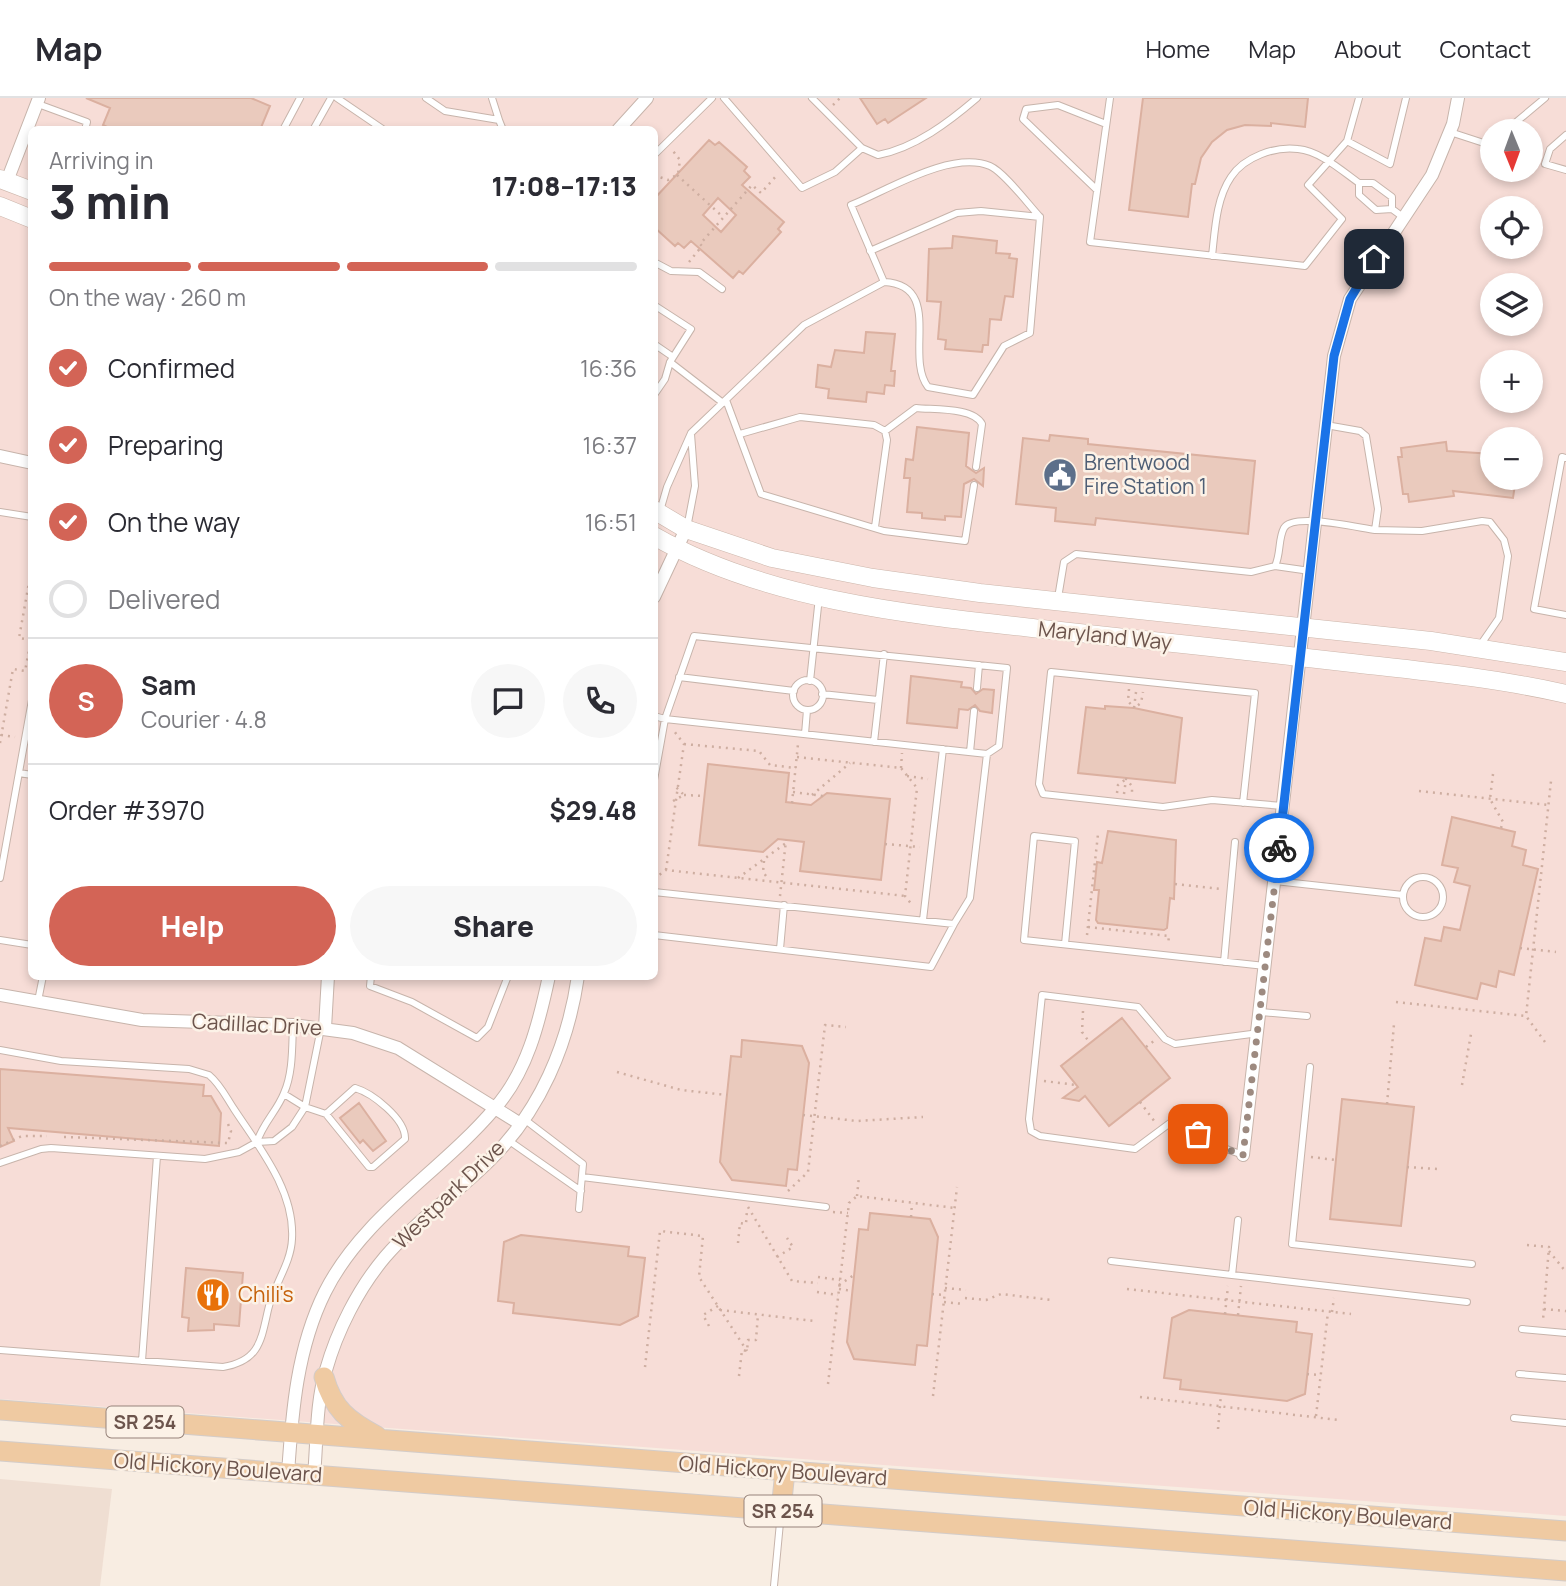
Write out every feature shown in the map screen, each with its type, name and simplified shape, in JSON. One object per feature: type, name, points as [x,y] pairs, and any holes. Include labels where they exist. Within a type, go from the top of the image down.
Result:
[{"type":"main road","points":[[2,186],[28,190]]},
{"type":"main road","points":[[0,206],[28,217]]},
{"type":"main road","name":"Maryland Way","points":[[658,517],[686,529],[785,561],[887,580],[1478,648],[1566,662]]},
{"type":"main road","name":"Maryland Way","points":[[658,538],[676,548],[767,582],[870,607],[1028,628],[1456,675],[1566,694]]},
{"type":"main road","points":[[1028,628],[1058,600]]},
{"type":"main road","points":[[324,1377],[337,1409],[349,1422],[384,1440]]},
{"type":"main road","name":"Old Hickory Boulevard","points":[[0,1410],[1566,1531]]},
{"type":"main road","name":"Old Hickory Boulevard","points":[[0,1451],[1566,1571]]},
{"type":"main road","points":[[781,1510],[785,1471]]},
{"type":"street","points":[[622,126],[647,98]]},
{"type":"street","points":[[1243,1155],[1334,356],[1350,299],[1432,175],[1450,132],[1458,98]]},
{"type":"street","points":[[2,186],[38,101]]},
{"type":"street","points":[[0,456],[28,462]]},
{"type":"street","points":[[658,588],[686,529]]},
{"type":"street","points":[[323,1028],[328,980]]},
{"type":"street","name":"Westpark Drive","points":[[288,1474],[291,1433],[304,1347],[325,1291],[354,1246],[497,1107],[517,1076],[539,1026],[548,980]]},
{"type":"street","name":"Westpark Drive","points":[[314,1475],[324,1377],[339,1335],[360,1294],[384,1258],[432,1210],[492,1159],[541,1095],[564,1040],[577,980]]},
{"type":"street","name":"Cadillac Drive","points":[[0,995],[142,1020],[323,1028],[384,1042],[521,1121]]},
{"type":"lane","points":[[285,126],[300,98]]},
{"type":"lane","points":[[315,126],[331,98]]},
{"type":"lane","points":[[337,98],[378,126]]},
{"type":"lane","points":[[426,98],[445,111],[499,120]]},
{"type":"lane","points":[[492,98],[501,126]]},
{"type":"lane","points":[[658,151],[712,98]]},
{"type":"lane","points":[[724,98],[802,188],[835,172],[862,148]]},
{"type":"lane","points":[[812,98],[862,148],[878,155],[898,150],[940,126],[976,98]]},
{"type":"lane","points":[[1110,98],[1090,242],[1305,267],[1342,219],[1308,185],[1347,141],[1359,98]]},
{"type":"lane","points":[[1347,141],[1390,164],[1406,98]]},
{"type":"lane","points":[[1520,119],[1545,98]]},
{"type":"lane","points":[[38,101],[88,122],[86,126]]},
{"type":"lane","points":[[1097,190],[1023,119],[1026,109],[1058,105],[1106,124]]},
{"type":"lane","points":[[1450,132],[1480,142]]},
{"type":"lane","points":[[1566,135],[1550,149],[1545,164],[1566,170]]},
{"type":"lane","points":[[1212,256],[1217,212],[1231,177],[1255,155],[1298,149],[1329,161],[1359,183],[1373,183],[1392,197],[1392,209]]},
{"type":"lane","points":[[658,511],[691,433],[804,325],[884,282],[900,284],[915,300],[919,314],[919,355],[922,374],[928,387],[973,395],[1004,346],[1030,333],[1040,217],[994,167],[950,163],[851,205],[884,282]]},
{"type":"lane","points":[[1359,183],[1359,195],[1376,210],[1392,209],[1403,217]]},
{"type":"lane","points":[[870,250],[957,213],[981,211],[1040,217]]},
{"type":"lane","points":[[658,265],[679,272],[699,272],[722,289]]},
{"type":"lane","points":[[658,308],[691,329],[671,359],[665,379],[658,389]]},
{"type":"lane","points":[[658,348],[724,401],[740,434],[761,494],[875,527],[965,541],[974,485]]},
{"type":"lane","points":[[885,431],[916,408],[973,415],[982,424],[976,467]]},
{"type":"lane","points":[[740,434],[800,417],[874,425],[885,431],[887,440],[875,527]]},
{"type":"lane","points":[[1326,425],[1360,430],[1366,436],[1378,509],[1375,530]]},
{"type":"lane","points":[[686,529],[695,486],[691,433]]},
{"type":"lane","points":[[1566,458],[1562,457],[1534,609],[1566,613]]},
{"type":"lane","points":[[0,512],[28,516]]},
{"type":"lane","points":[[1275,566],[1280,557],[1284,528],[1293,521],[1315,521],[1375,530],[1422,531],[1490,522],[1507,547],[1503,594],[1499,618],[1478,648]]},
{"type":"lane","points":[[1058,600],[1064,562],[1076,554],[1251,572],[1275,566],[1310,571]]},
{"type":"lane","points":[[810,681],[819,595]]},
{"type":"lane","points":[[658,717],[665,719],[986,754],[999,746],[1007,668],[694,636],[665,719],[658,758]]},
{"type":"lane","points":[[873,742],[884,654]]},
{"type":"lane","points":[[977,688],[979,665]]},
{"type":"lane","points":[[1244,803],[1255,693],[1051,672],[1038,784],[1043,794],[1163,807],[1212,800],[1244,803],[1283,806]]},
{"type":"lane","points":[[679,677],[794,691]]},
{"type":"lane","points":[[810,681],[817,684],[822,694],[818,706],[807,710],[795,702],[794,691],[802,682],[810,681]]},
{"type":"lane","points":[[822,694],[878,700]]},
{"type":"lane","points":[[802,734],[807,710]]},
{"type":"lane","points":[[970,752],[974,711]]},
{"type":"lane","points":[[0,878],[28,722]]},
{"type":"lane","points":[[923,920],[943,749]]},
{"type":"lane","points":[[658,935],[930,967],[970,898],[986,754]]},
{"type":"lane","points":[[19,773],[28,774]]},
{"type":"lane","points":[[1065,944],[1075,841],[1034,836],[1024,940],[1265,966]]},
{"type":"lane","points":[[1224,962],[1235,842]]},
{"type":"lane","points":[[1429,878],[1440,887],[1442,902],[1436,912],[1421,917],[1407,909],[1403,895],[1412,880],[1429,878]]},
{"type":"lane","points":[[1275,881],[1403,895]]},
{"type":"lane","points":[[658,892],[954,925]]},
{"type":"lane","points":[[780,949],[782,905]]},
{"type":"lane","points":[[0,940],[28,944]]},
{"type":"lane","points":[[38,1001],[42,980]]},
{"type":"lane","points":[[370,980],[370,986],[412,1002],[477,1038],[488,1027],[506,980]]},
{"type":"lane","points":[[1243,1155],[1210,1143],[1181,1123],[1170,1124],[1135,1149],[1040,1136],[1029,1126],[1042,995],[1138,1007],[1165,1039],[1175,1044],[1259,1033]]},
{"type":"lane","points":[[1261,1012],[1307,1016]]},
{"type":"lane","points":[[257,1142],[263,1124],[284,1094],[293,1026]]},
{"type":"lane","points":[[0,1163],[41,1149],[205,1159],[239,1152],[257,1142],[274,1141],[283,1135],[304,1107],[323,1028]]},
{"type":"lane","points":[[0,1051],[61,1061],[200,1071],[215,1080],[257,1142],[285,1195],[293,1237],[291,1251],[272,1294],[262,1341],[245,1359],[223,1367],[0,1350]]},
{"type":"lane","points":[[1310,1067],[1292,1244],[1472,1264]]},
{"type":"lane","points":[[284,1094],[304,1107],[326,1114],[369,1167],[373,1167],[405,1139],[404,1127],[368,1093],[355,1088],[326,1114]]},
{"type":"lane","points":[[521,1121],[583,1164],[579,1209]]},
{"type":"lane","points":[[506,1139],[581,1191]]},
{"type":"lane","points":[[142,1361],[157,1156]]},
{"type":"lane","points":[[582,1177],[827,1206]]},
{"type":"lane","points":[[1231,1275],[1238,1220]]},
{"type":"lane","points":[[1111,1261],[1467,1302]]},
{"type":"lane","points":[[1522,1329],[1566,1333]]},
{"type":"lane","points":[[1519,1374],[1566,1378]]},
{"type":"lane","points":[[1514,1418],[1566,1423]]},
{"type":"lane","points":[[774,1586],[781,1510]]},
{"type":"path","points":[[658,176],[668,180],[677,175],[681,166],[679,157],[665,144]]},
{"type":"path","points":[[679,272],[752,185],[761,193],[782,168]]},
{"type":"path","points":[[677,175],[723,217]]},
{"type":"path","points":[[28,588],[19,638],[28,640]]},
{"type":"path","points":[[0,740],[13,669],[25,671],[28,656]]},
{"type":"path","points":[[1134,708],[1128,701],[1137,681]]},
{"type":"path","points":[[1134,708],[1137,681]]},
{"type":"path","points":[[1134,708],[1142,703],[1137,681]]},
{"type":"path","points":[[665,719],[684,744],[759,751],[770,765],[796,768]]},
{"type":"path","points":[[792,803],[802,734]]},
{"type":"path","points":[[666,870],[673,801],[684,744]]},
{"type":"path","points":[[797,757],[901,768],[917,788],[905,896],[923,920]]},
{"type":"path","points":[[813,795],[851,762]]},
{"type":"path","points":[[1493,774],[1490,799],[1503,822],[1501,828]]},
{"type":"path","points":[[907,776],[940,780]]},
{"type":"path","points":[[1116,802],[1118,785],[1126,779]]},
{"type":"path","points":[[1545,1042],[1526,1016],[1551,781]]},
{"type":"path","points":[[676,786],[684,795]]},
{"type":"path","points":[[1419,791],[1549,805]]},
{"type":"path","points":[[793,792],[822,796]]},
{"type":"path","points":[[673,801],[684,795],[704,796]]},
{"type":"path","points":[[1086,947],[1098,834]]},
{"type":"path","points":[[738,878],[786,841],[782,905]]},
{"type":"path","points":[[885,844],[932,848]]},
{"type":"path","points":[[765,858],[763,872],[772,881]]},
{"type":"path","points":[[658,876],[666,870],[905,896]]},
{"type":"path","points":[[1175,884],[1231,890]]},
{"type":"path","points":[[1088,927],[1169,936],[1167,956]]},
{"type":"path","points":[[1520,948],[1556,952]]},
{"type":"path","points":[[1084,999],[1082,1032],[1090,1043]]},
{"type":"path","points":[[1396,1002],[1526,1016]]},
{"type":"path","points":[[1387,1104],[1394,1024]]},
{"type":"path","points":[[778,1200],[808,1172],[825,1025],[846,1027]]},
{"type":"path","points":[[1462,1085],[1471,1034]]},
{"type":"path","points":[[617,1072],[681,1090],[727,1096]]},
{"type":"path","points":[[1033,1080],[1076,1085]]},
{"type":"path","points":[[1140,1102],[1161,1130]]},
{"type":"path","points":[[803,1115],[857,1121],[923,1117]]},
{"type":"path","points":[[62,1137],[228,1143],[231,1131],[228,1124]]},
{"type":"path","points":[[0,1146],[22,1136],[48,1136]]},
{"type":"path","points":[[1301,1156],[1336,1160]]},
{"type":"path","points":[[1407,1167],[1437,1169]]},
{"type":"path","points":[[828,1384],[849,1203],[857,1196],[859,1176]]},
{"type":"path","points":[[933,1396],[957,1187]]},
{"type":"path","points":[[857,1196],[954,1208]]},
{"type":"path","points":[[738,1243],[740,1223],[746,1224],[749,1197]]},
{"type":"path","points":[[911,1217],[912,1203]]},
{"type":"path","points":[[747,1210],[792,1281],[818,1283]]},
{"type":"path","points":[[645,1367],[660,1231],[704,1236],[699,1277],[747,1351]]},
{"type":"path","points":[[777,1257],[793,1247],[787,1238]]},
{"type":"path","points":[[1527,1245],[1549,1247],[1549,1251],[1566,1272]]},
{"type":"path","points":[[1542,1331],[1549,1251]]},
{"type":"path","points":[[839,1287],[854,1275]]},
{"type":"path","points":[[1225,1314],[1231,1275]]},
{"type":"path","points":[[1238,1315],[1242,1276]]},
{"type":"path","points":[[818,1277],[840,1280]]},
{"type":"path","points":[[839,1287],[852,1291]]},
{"type":"path","points":[[1316,1417],[1335,1287]]},
{"type":"path","points":[[945,1288],[966,1290]]},
{"type":"path","points":[[1127,1289],[1351,1314]]},
{"type":"path","points":[[817,1292],[838,1294]]},
{"type":"path","points":[[932,1294],[945,1295]]},
{"type":"path","points":[[965,1298],[986,1300],[1001,1294],[1052,1300]]},
{"type":"path","points":[[944,1302],[964,1304]]},
{"type":"path","points":[[709,1326],[703,1315],[719,1308],[814,1321]]},
{"type":"path","points":[[1544,1309],[1566,1311]]},
{"type":"path","points":[[747,1351],[748,1340],[755,1340],[758,1314]]},
{"type":"path","points":[[739,1376],[742,1350],[747,1351]]},
{"type":"path","points":[[1307,1374],[1321,1375]]},
{"type":"path","points":[[1217,1429],[1221,1394]]},
{"type":"path","points":[[1140,1397],[1339,1420]]},
{"type":"shaded area","points":[[0,98],[1566,98],[1566,1516],[0,1399]]},
{"type":"shaded area","points":[[0,1479],[112,1489],[100,1586],[0,1586]]},
{"type":"building","points":[[86,98],[251,98],[270,106],[262,126],[105,126],[103,125],[110,108]]},
{"type":"building","points":[[860,98],[926,98],[888,123],[885,119],[877,124]]},
{"type":"building","points":[[1143,98],[1308,98],[1305,127],[1271,123],[1271,126],[1245,125],[1227,130],[1212,142],[1201,158],[1195,184],[1192,184],[1188,217],[1129,210]]},
{"type":"building","points":[[709,140],[715,145],[719,142],[747,167],[744,171],[750,177],[742,185],[784,222],[778,229],[781,232],[743,274],[739,271],[733,278],[691,241],[684,248],[678,243],[675,246],[658,231],[658,195]],"holes":[[[718,198],[736,215],[721,232],[703,215]]]},
{"type":"building","points":[[953,236],[997,241],[996,253],[1010,254],[1009,258],[1017,259],[1013,297],[1005,296],[1001,320],[990,319],[988,345],[983,345],[982,352],[945,349],[946,340],[938,339],[941,302],[927,301],[929,249],[952,248]]},
{"type":"building","points":[[866,332],[895,334],[891,371],[895,371],[894,386],[885,385],[884,394],[867,392],[866,402],[828,398],[829,389],[816,387],[818,365],[831,367],[835,350],[864,353]]},
{"type":"building","points":[[917,427],[969,433],[966,466],[976,473],[984,468],[983,486],[974,479],[964,484],[961,517],[945,516],[945,520],[922,518],[922,513],[907,512],[910,478],[904,478],[906,459],[913,460]]},
{"type":"building","points":[[1050,435],[1088,439],[1088,444],[1255,461],[1248,534],[1096,518],[1095,525],[1055,521],[1056,508],[1016,504],[1023,438],[1049,441]]},
{"type":"building","points":[[1446,442],[1447,451],[1480,453],[1480,490],[1514,490],[1513,498],[1453,491],[1454,496],[1409,502],[1408,494],[1403,494],[1398,457],[1402,457],[1401,448]]},
{"type":"building","points":[[911,676],[962,682],[961,687],[971,688],[976,694],[983,689],[994,690],[992,713],[980,711],[975,705],[968,710],[959,709],[957,728],[907,723]]},
{"type":"building","points":[[1105,706],[1134,708],[1182,718],[1175,783],[1078,773],[1086,707],[1105,709]]},
{"type":"building","points":[[708,764],[789,773],[786,802],[811,805],[827,793],[890,799],[881,880],[800,871],[804,842],[778,839],[763,852],[699,845]]},
{"type":"building","points":[[1452,817],[1515,832],[1512,846],[1526,850],[1523,865],[1538,869],[1514,975],[1499,971],[1496,987],[1481,983],[1477,999],[1415,985],[1425,938],[1441,941],[1444,927],[1460,930],[1470,886],[1454,882],[1458,868],[1442,865]]},
{"type":"building","points":[[1108,831],[1176,840],[1174,899],[1170,898],[1167,928],[1164,930],[1098,923],[1096,920],[1099,890],[1094,890],[1097,862],[1102,863]]},
{"type":"building","points":[[1122,1018],[1170,1078],[1109,1126],[1085,1096],[1079,1101],[1063,1098],[1078,1087],[1061,1066]]},
{"type":"building","points":[[742,1040],[802,1046],[809,1063],[797,1170],[788,1169],[786,1186],[732,1180],[720,1162],[731,1056],[741,1057]]},
{"type":"building","points":[[0,1069],[204,1085],[203,1096],[211,1096],[221,1113],[219,1146],[8,1128],[14,1141],[0,1147]]},
{"type":"building","points":[[1342,1099],[1414,1107],[1401,1226],[1330,1219]]},
{"type":"building","points":[[359,1103],[386,1141],[373,1151],[363,1140],[360,1143],[340,1118]]},
{"type":"building","points":[[870,1213],[930,1219],[938,1237],[927,1346],[917,1345],[915,1365],[854,1359],[847,1342],[859,1229],[868,1230]]},
{"type":"building","points":[[521,1235],[629,1247],[628,1256],[645,1258],[638,1316],[620,1325],[513,1313],[514,1303],[498,1301],[504,1242]]},
{"type":"building","name":"Chili's","points":[[186,1268],[243,1273],[239,1326],[214,1324],[214,1330],[188,1331],[189,1318],[182,1317]]},
{"type":"building","points":[[1189,1310],[1297,1322],[1296,1332],[1312,1334],[1305,1394],[1287,1401],[1180,1389],[1181,1380],[1164,1378],[1172,1318]]},
{"type":"way so far","points":[[1198,1134],[1210,1143],[1243,1155],[1279,848]]},
{"type":"place","name":"Brentwood Fire Station 1","points":[[1060,475]]},
{"type":"place","name":"Chili's","points":[[213,1295]]},
{"type":"route","points":[[1279,848],[1334,356],[1350,299],[1374,259]]}]
